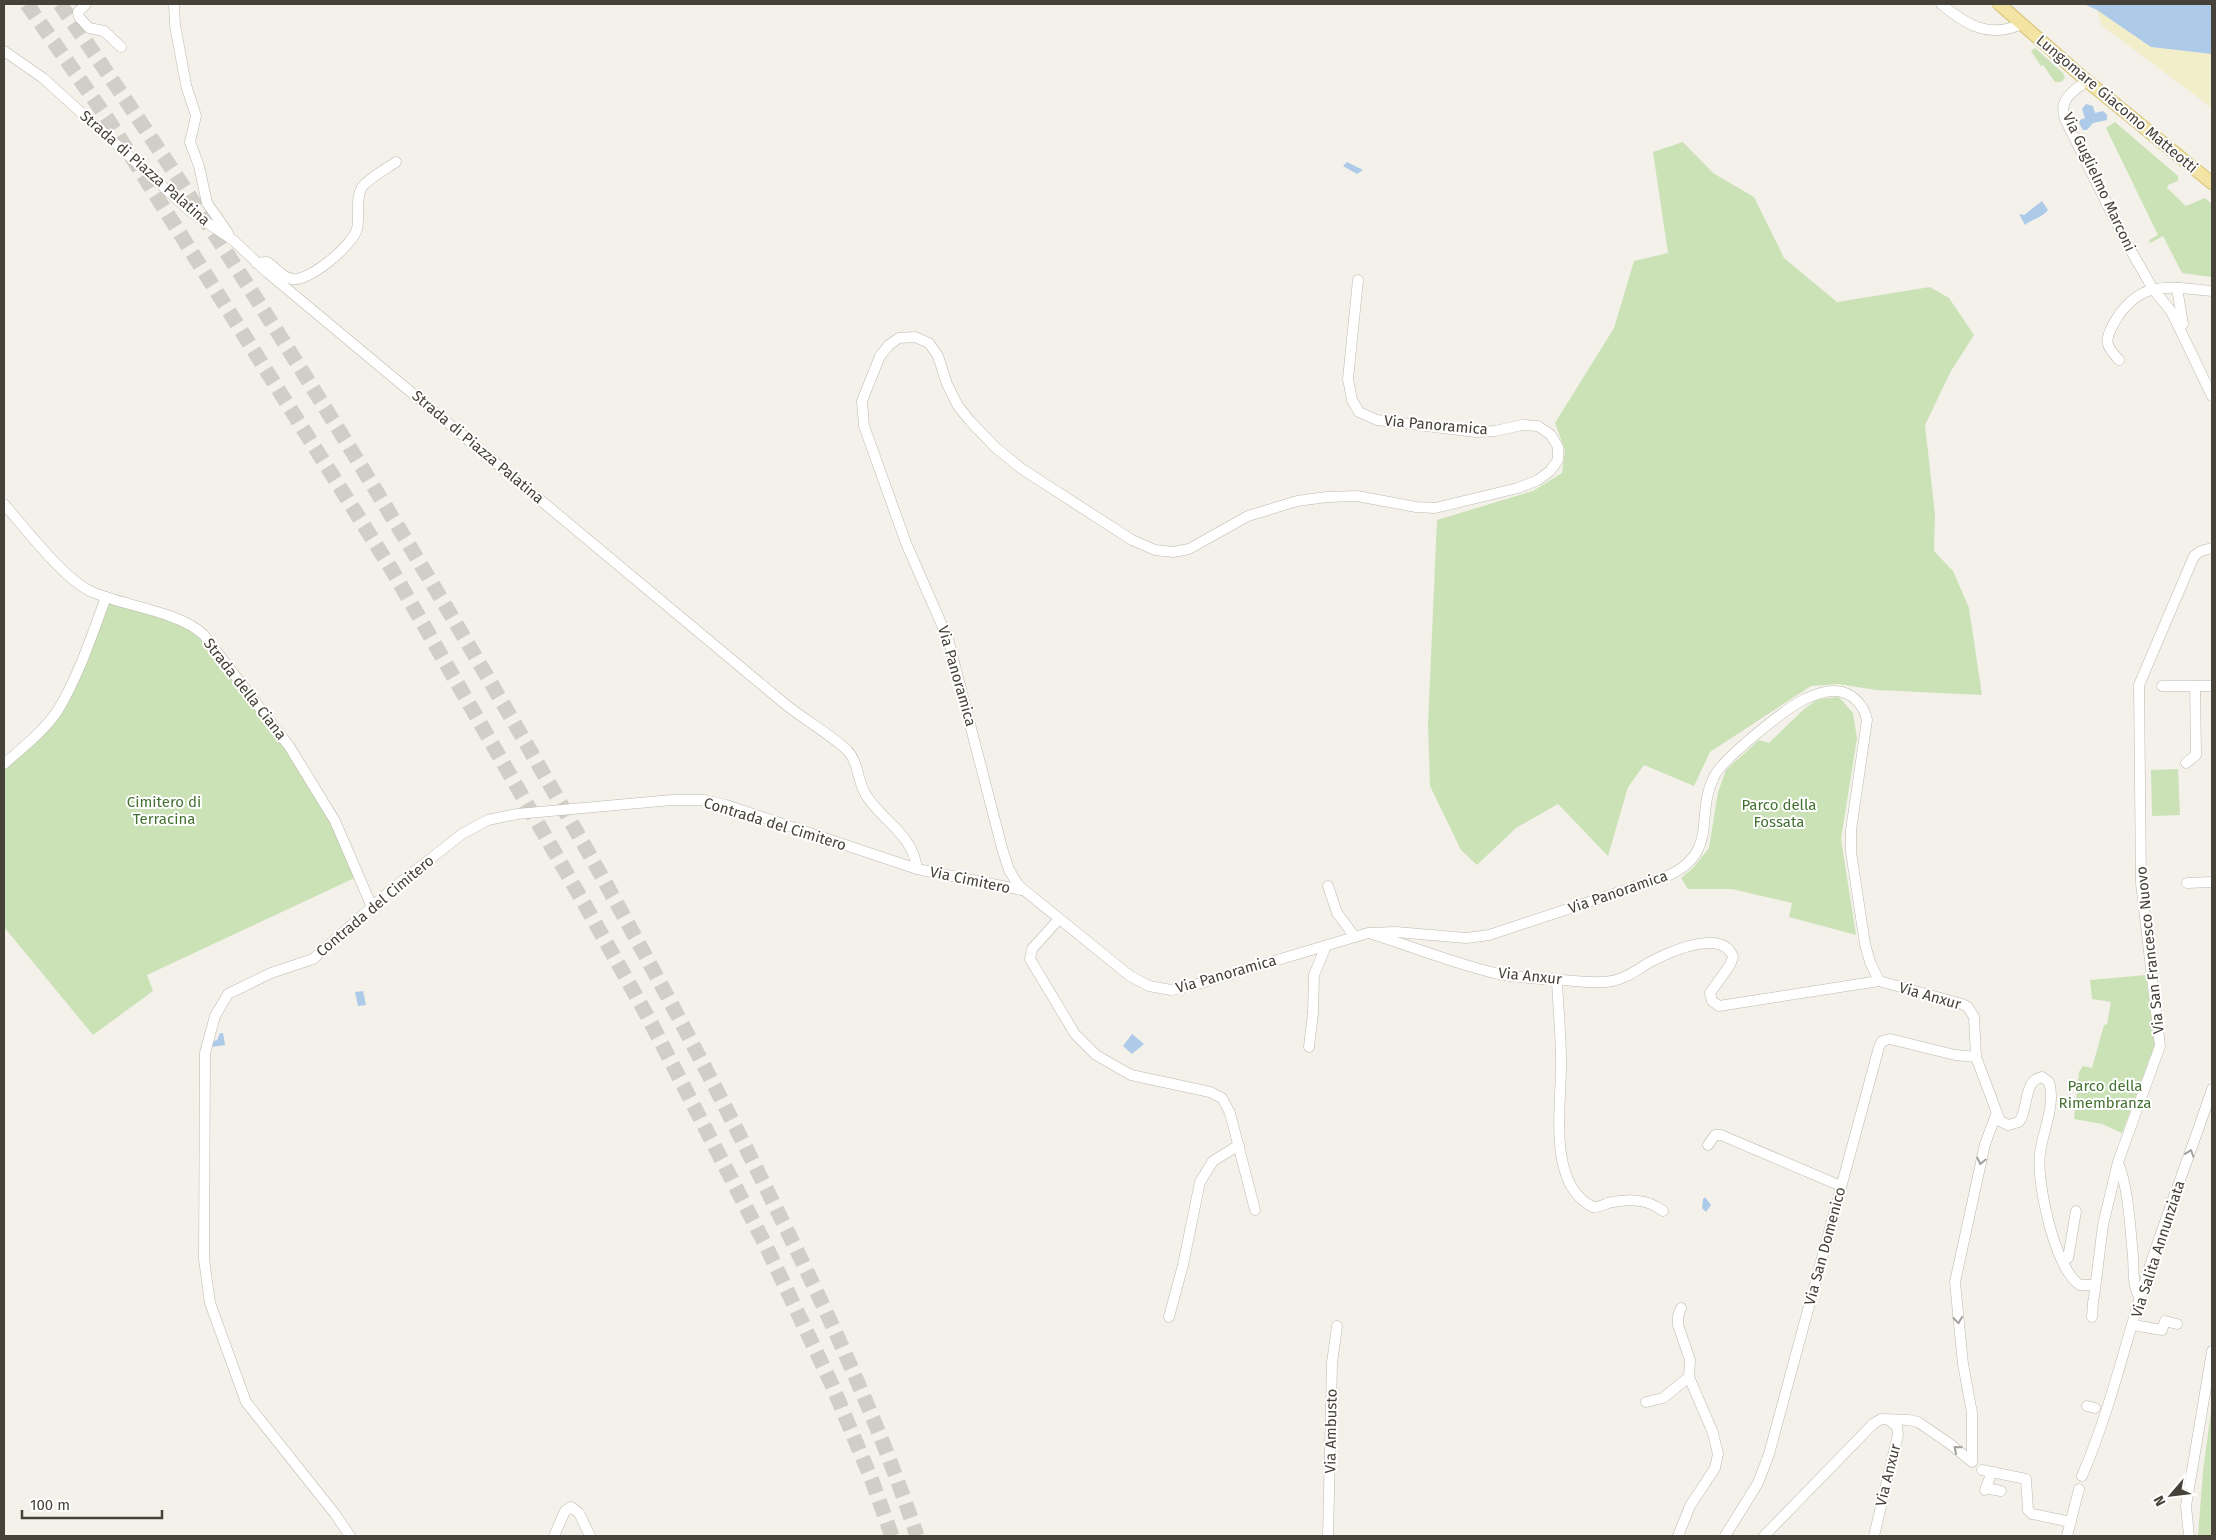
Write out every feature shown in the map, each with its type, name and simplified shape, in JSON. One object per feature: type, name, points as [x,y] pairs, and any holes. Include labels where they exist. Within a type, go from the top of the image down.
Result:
[{"type":"main road","name":"Lungomare Giacomo Matteotti","points":[[1999,4],[2088,81],[2212,183]]},
{"type":"street","points":[[86,4],[78,12],[80,18],[91,29],[104,31],[122,47]]},
{"type":"street","points":[[174,4],[175,25],[184,76],[196,116],[190,142],[199,166],[207,203],[233,240]]},
{"type":"street","points":[[1941,4],[1962,21],[1985,30],[2008,30],[2022,24]]},
{"type":"street","name":"Strada di Piazza Palatina","points":[[4,50],[55,89],[191,212],[233,240],[256,263],[789,707],[847,750],[855,762],[866,795],[906,839],[914,852],[918,869]]},
{"type":"street","name":"Via Guglielmo Marconi","points":[[2088,81],[2067,97],[2063,103],[2064,114],[2116,222],[2153,289],[2171,311],[2190,347]]},
{"type":"street","points":[[256,263],[267,262],[283,276],[295,279],[307,276],[319,268],[354,236],[357,227],[359,195],[363,187],[396,162]]},
{"type":"street","name":"Via Panoramica","points":[[1358,280],[1348,379],[1352,400],[1360,412],[1377,420],[1476,432],[1522,425],[1538,426],[1551,435],[1558,447],[1558,460],[1550,471],[1538,480],[1518,488],[1441,507],[1416,507],[1357,496],[1322,497],[1296,501],[1248,516],[1189,548],[1173,552],[1155,550],[1132,540],[1022,469],[996,448],[970,422],[958,406],[938,356],[929,343],[915,337],[899,338],[886,348],[877,361],[862,401],[866,431],[906,543],[944,624],[1002,848],[1009,870],[1022,890],[1130,976],[1143,984],[1161,989],[1194,985],[1368,933],[1396,932],[1466,938],[1489,935],[1673,874],[1691,859],[1702,841],[1705,830],[1708,792],[1713,777],[1722,764],[1798,704],[1821,693],[1836,691],[1857,700],[1867,720],[1867,734],[1851,830],[1851,852],[1865,944],[1878,981]]},
{"type":"street","points":[[2177,288],[2179,308],[2190,347],[2212,396]]},
{"type":"street","points":[[2119,360],[2108,345],[2108,333],[2126,304],[2140,294],[2153,289],[2177,288],[2212,291]]},
{"type":"street","name":"Strada della Ciana","points":[[4,504],[73,580],[90,591],[190,624],[206,638],[271,720],[299,761],[335,821],[372,907]]},
{"type":"street","name":"Via San Francesco Nuovo","points":[[2092,1317],[2094,1285],[2103,1225],[2118,1162],[2160,1046],[2140,883],[2139,686],[2194,556],[2201,551],[2212,548]]},
{"type":"street","points":[[4,764],[25,746],[57,711],[84,657],[106,597]]},
{"type":"street","points":[[2162,686],[2212,686]]},
{"type":"street","points":[[2186,763],[2196,755],[2195,686]]},
{"type":"street","name":"Contrada del Cimitero","points":[[350,1536],[335,1514],[248,1406],[210,1303],[204,1266],[205,1061],[208,1038],[214,1016],[228,994],[271,973],[313,959],[372,907],[462,834],[488,820],[517,814],[672,800],[704,800],[918,869]]},
{"type":"street","name":"Via Cimitero","points":[[918,869],[1022,890]]},
{"type":"street","points":[[2187,883],[2212,882]]},
{"type":"street","points":[[1328,886],[1337,913],[1355,937]]},
{"type":"street","points":[[1059,919],[1032,949],[1030,959],[1079,1040],[1102,1060],[1131,1075],[1206,1091],[1218,1096],[1228,1108],[1255,1210]]},
{"type":"street","name":"Via Anxur","points":[[1368,933],[1437,957],[1489,972],[1517,977],[1599,982],[1617,980],[1666,954],[1692,946],[1716,942],[1727,946],[1733,957],[1730,965],[1710,993],[1712,1002],[1719,1006],[1878,981],[1962,1004],[1968,1007],[1974,1017],[1976,1057],[1996,1114]]},
{"type":"street","points":[[1308,1047],[1313,1013],[1314,975],[1326,946]]},
{"type":"street","points":[[1557,980],[1561,1065],[1559,1134],[1560,1149],[1570,1184],[1581,1200],[1593,1207],[1611,1203],[1641,1201],[1653,1203],[1663,1210]]},
{"type":"street","name":"Via San Domenico","points":[[1725,1536],[1758,1483],[1769,1454],[1876,1053],[1882,1042],[1895,1040],[1954,1055],[1976,1057]]},
{"type":"street","points":[[1996,1114],[2005,1125],[2017,1123],[2023,1115],[2031,1083],[2042,1077],[2049,1082],[2050,1098],[2039,1166],[2045,1205],[2053,1234],[2068,1272],[2080,1285],[2094,1285]]},
{"type":"street","name":"Via Salita Annunziata","points":[[2082,1476],[2092,1443],[2108,1409],[2140,1298],[2211,1095]]},
{"type":"street","points":[[1996,1114],[1985,1144],[1955,1276],[1963,1364],[1980,1468],[1986,1489],[2001,1491]]},
{"type":"street","points":[[1708,1145],[1715,1135],[1722,1135],[1841,1186]]},
{"type":"street","points":[[1169,1317],[1184,1260],[1200,1182],[1213,1161],[1239,1145]]},
{"type":"street","points":[[2118,1162],[2124,1186],[2132,1247],[2134,1285],[2140,1298]]},
{"type":"street","points":[[2068,1258],[2076,1211]]},
{"type":"street","points":[[1678,1536],[1687,1512],[1715,1468],[1718,1458],[1715,1438],[1689,1378],[1690,1360],[1678,1325],[1678,1316],[1681,1308]]},
{"type":"street","points":[[2131,1330],[2162,1330],[2165,1321],[2177,1324]]},
{"type":"street","name":"Via Ambusto","points":[[1328,1536],[1333,1356],[1337,1326]]},
{"type":"street","points":[[2189,1536],[2186,1506],[2212,1351]]},
{"type":"street","points":[[1646,1402],[1663,1398],[1689,1378]]},
{"type":"street","points":[[1764,1536],[1873,1424],[1881,1419],[1890,1421]]},
{"type":"street","name":"Via Anxur","points":[[1890,1421],[1905,1419],[1918,1422],[1980,1468]]},
{"type":"street","name":"Via Anxur","points":[[1874,1536],[1898,1435],[1896,1427],[1890,1421]]},
{"type":"street","points":[[1980,1468],[2026,1479],[2028,1510],[2032,1514],[2071,1522]]},
{"type":"street","points":[[2067,1536],[2079,1489]]},
{"type":"street","points":[[554,1536],[565,1511],[571,1507],[579,1513],[590,1536]]},
{"type":"green space","points":[[2035,48],[2063,73],[2065,78],[2061,82],[2055,82],[2043,65],[2041,66],[2031,51]]},
{"type":"green space","points":[[2115,122],[2178,176],[2178,181],[2168,185],[2167,188],[2186,206],[2205,198],[2212,204],[2212,277],[2182,273],[2163,236],[2150,243],[2149,240],[2158,235],[2106,128]]},
{"type":"green space","points":[[1683,142],[1713,173],[1754,197],[1784,258],[1837,302],[1930,287],[1949,298],[1974,335],[1951,371],[1925,425],[1935,514],[1934,551],[1953,571],[1969,608],[1982,695],[1876,690],[1838,684],[1811,686],[1710,752],[1694,786],[1644,765],[1628,787],[1608,856],[1558,804],[1516,828],[1477,865],[1461,850],[1430,786],[1428,724],[1437,520],[1533,491],[1562,473],[1565,450],[1555,423],[1614,328],[1634,261],[1668,253],[1653,152]]},
{"type":"green space","name":"Cimitero di Terracina","points":[[109,603],[195,628],[282,730],[328,800],[352,848],[361,875],[147,975],[153,991],[93,1035],[4,927],[4,768],[61,714]]},
{"type":"green space","name":"Parco della Fossata","points":[[1839,697],[1853,713],[1857,738],[1841,839],[1856,935],[1789,917],[1792,903],[1732,889],[1688,889],[1681,878],[1693,868],[1709,848],[1718,792],[1726,770],[1759,740],[1769,743],[1804,709],[1818,699]]},
{"type":"green space","points":[[2178,769],[2180,815],[2152,816],[2151,770]]},
{"type":"green space","name":"Parco della Rimembranza","points":[[2146,975],[2155,1044],[2122,1133],[2102,1124],[2074,1119],[2079,1072],[2083,1066],[2092,1068],[2104,1025],[2107,1024],[2111,1002],[2092,999],[2090,980]]},
{"type":"green space","points":[[2212,1404],[2212,1536],[2198,1536],[2203,1471]]},
{"type":"sand","points":[[2097,10],[2151,47],[2212,54],[2212,108],[2101,25]]},
{"type":"water","points":[[2084,4],[2212,4],[2212,54],[2151,47],[2097,10]]},
{"type":"water","points":[[2086,104],[2093,106],[2095,113],[2103,111],[2107,115],[2107,120],[2093,123],[2087,130],[2083,130],[2079,123],[2080,120],[2085,118],[2082,109]]},
{"type":"water","points":[[1347,162],[1363,170],[1357,174],[1343,166]]},
{"type":"water","points":[[2042,201],[2048,210],[2025,225],[2019,214],[2024,215]]},
{"type":"water","points":[[363,991],[366,1005],[358,1006],[355,992]]},
{"type":"water","points":[[220,1033],[223,1033],[225,1045],[211,1047],[211,1042],[217,1040]]},
{"type":"water","points":[[1132,1034],[1144,1044],[1132,1054],[1123,1046]]},
{"type":"water","points":[[1705,1197],[1711,1205],[1706,1212],[1702,1208]]},
{"type":"tunnel","points":[[27,4],[109,121],[392,570],[589,912],[649,1019],[766,1246],[832,1385],[871,1478],[892,1536]]},
{"type":"tunnel","points":[[60,4],[197,207],[329,414],[456,624],[603,878],[740,1136],[805,1267],[846,1355],[884,1445],[917,1536]]}]
